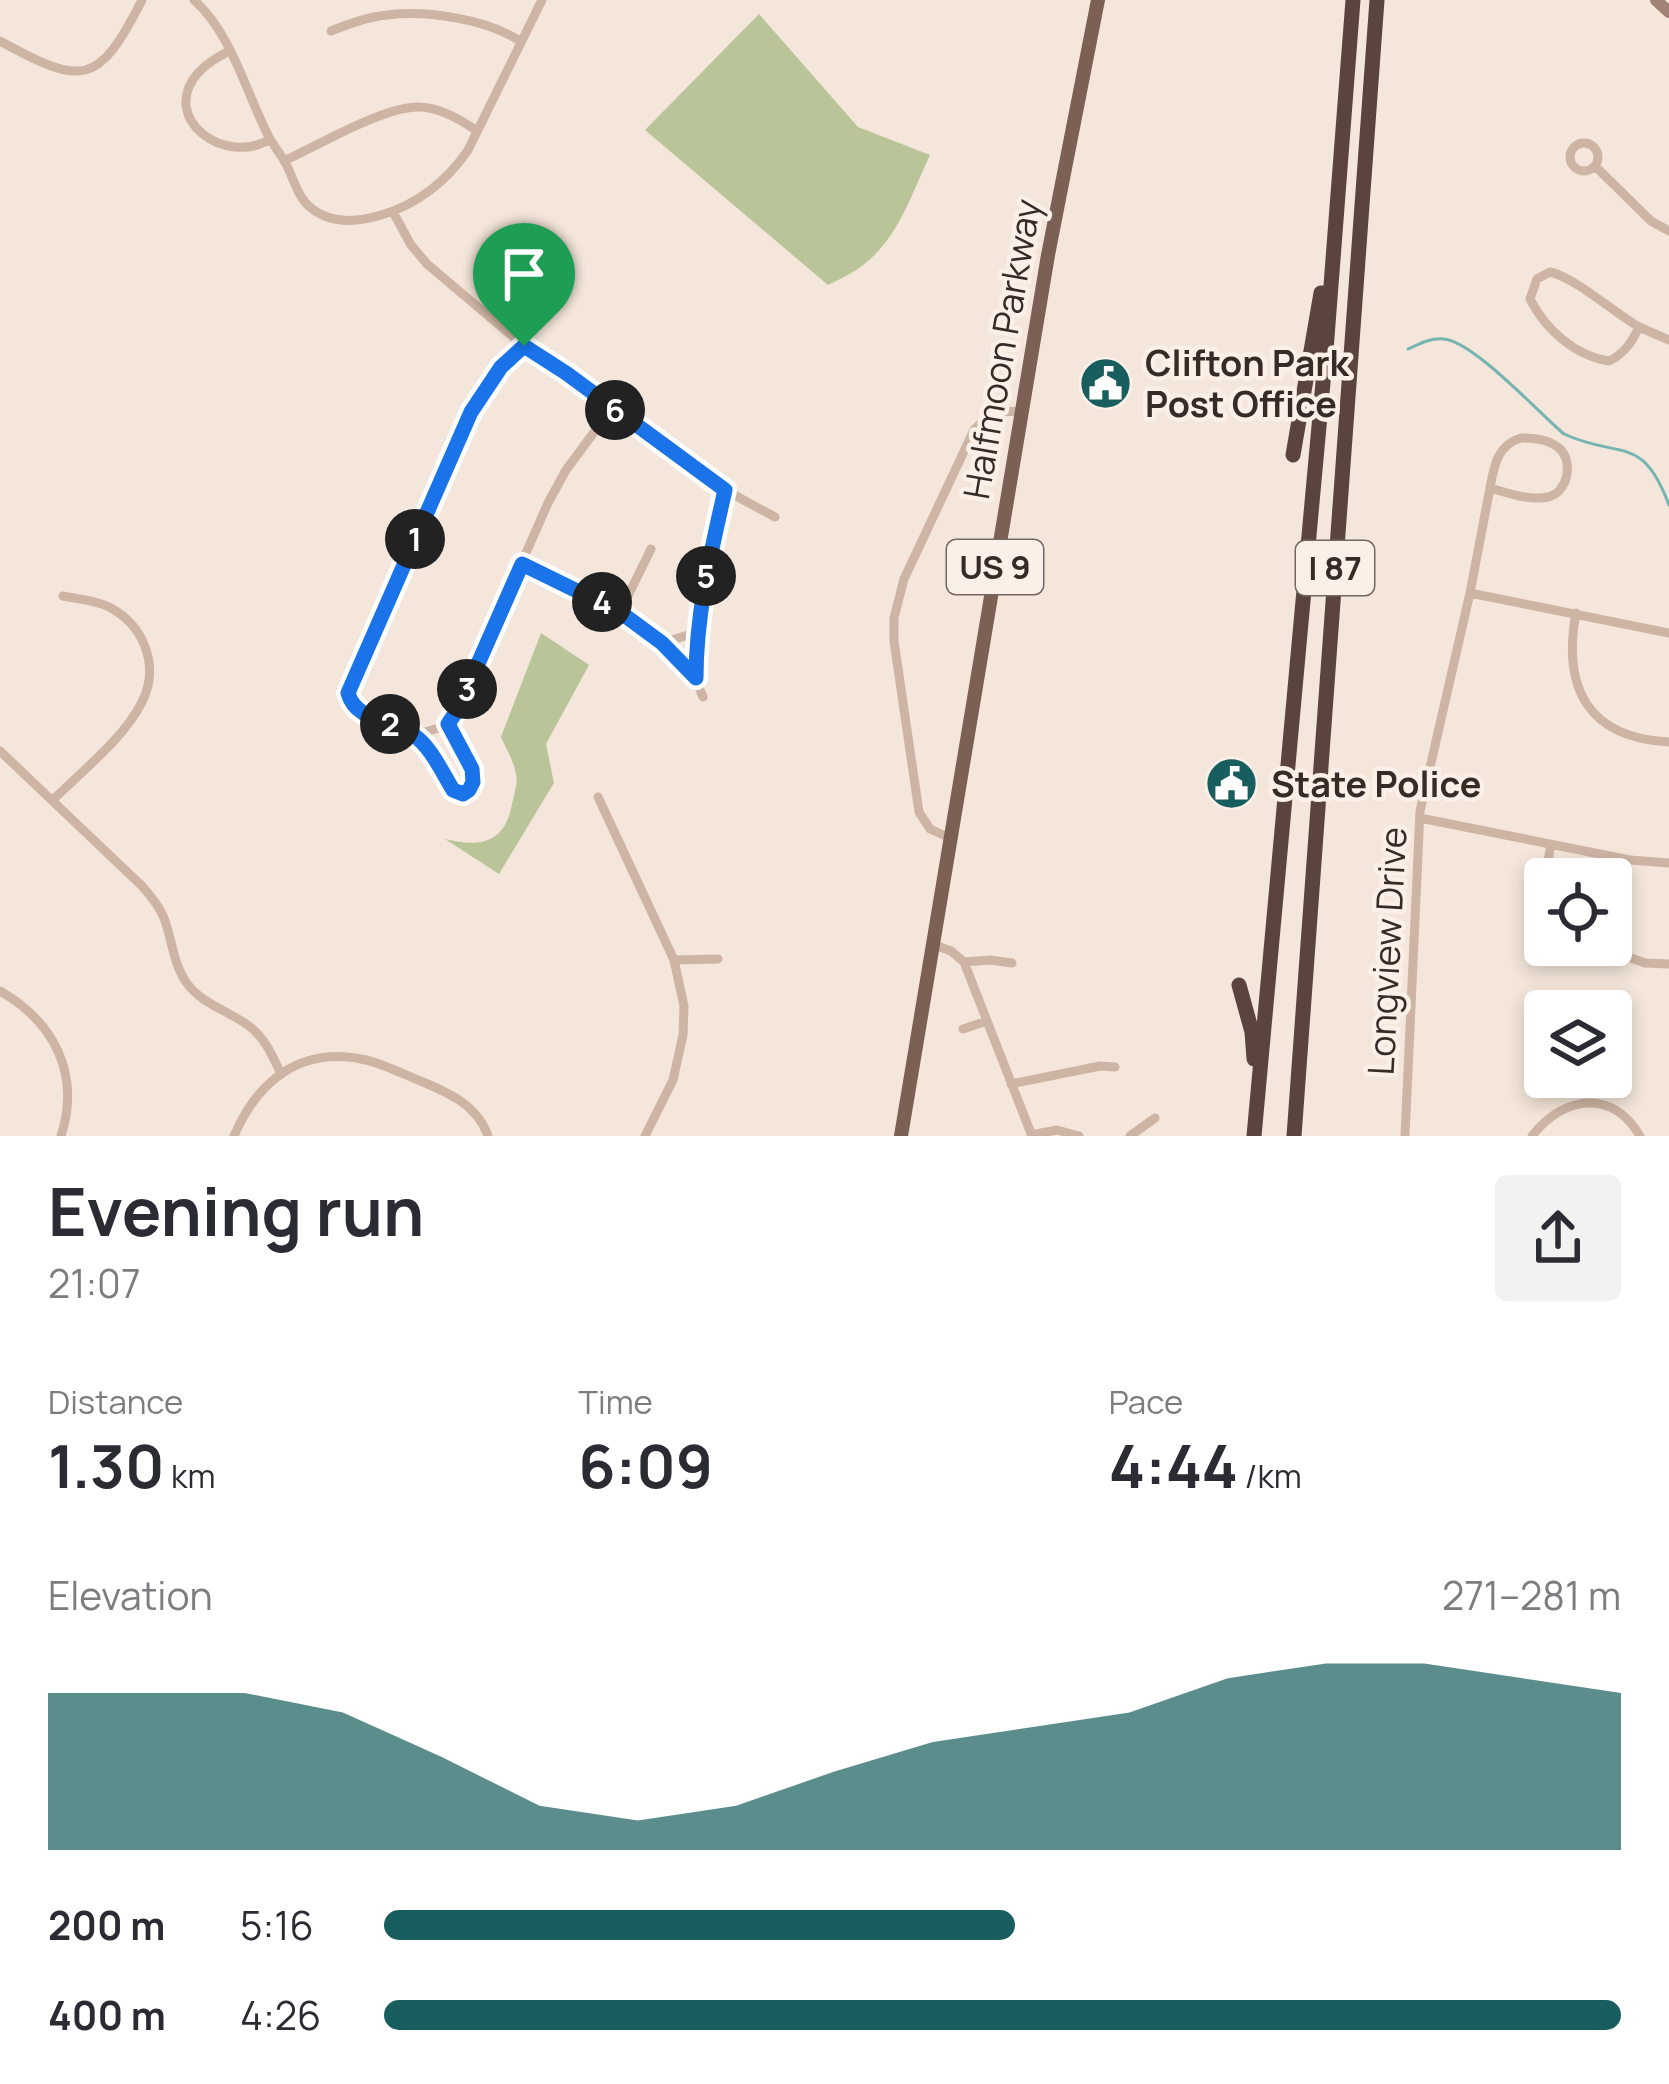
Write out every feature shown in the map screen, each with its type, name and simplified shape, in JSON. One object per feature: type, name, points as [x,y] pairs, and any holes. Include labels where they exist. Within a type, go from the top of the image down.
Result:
[{"type":"highway","name":"I 87","points":[[1253,1136],[1353,0]]},
{"type":"highway","name":"I 87","points":[[1294,1136],[1377,0]]},
{"type":"highway","points":[[1293,455],[1338,196]]},
{"type":"highway","points":[[1239,986],[1254,1049],[1253,1136]]},
{"type":"main road","name":"Halfmoon Parkway","points":[[901,1136],[1062,177],[1098,0]]},
{"type":"street","points":[[0,41],[51,67],[90,76],[113,50],[142,0]]},
{"type":"street","points":[[194,0],[230,51],[302,199],[318,213],[359,221],[393,212],[450,174],[468,150],[542,0]]},
{"type":"street","points":[[1656,0],[1669,12]]},
{"type":"street","points":[[331,31],[383,15],[412,15],[464,20],[496,28],[520,41]]},
{"type":"street","points":[[230,51],[192,82],[188,115],[197,128],[224,146],[247,149],[270,139]]},
{"type":"street","points":[[284,161],[354,128],[419,106],[457,118],[476,131]]},
{"type":"street","points":[[1595,166],[1651,221],[1669,231]]},
{"type":"street","points":[[393,212],[428,264],[524,346],[725,490],[776,517]]},
{"type":"street","points":[[1639,327],[1613,360],[1591,358],[1549,326],[1530,299],[1532,288],[1544,273],[1562,275],[1610,310],[1669,340]]},
{"type":"street","points":[[448,724],[473,774],[463,794],[453,790],[415,735],[360,712],[349,699],[349,686],[471,412],[501,367],[524,346]]},
{"type":"street","points":[[415,735],[448,724],[458,709],[566,470],[612,408]]},
{"type":"street","points":[[950,838],[930,829],[919,812],[894,641],[895,619],[905,576],[974,430],[992,412],[1022,411]]},
{"type":"street","name":"Longview Drive","points":[[1405,1136],[1420,818],[1490,488],[1498,456],[1510,441],[1544,440],[1564,454],[1566,476],[1555,495],[1528,497],[1490,488]]},
{"type":"street","points":[[703,697],[696,678],[698,632],[725,490]]},
{"type":"street","points":[[620,612],[651,549]]},
{"type":"street","points":[[522,564],[620,612],[662,643],[696,678]]},
{"type":"street","points":[[1469,593],[1669,633]]},
{"type":"street","points":[[53,799],[142,704],[149,662],[139,633],[123,616],[107,606],[63,596]]},
{"type":"street","points":[[1576,614],[1571,670],[1585,700],[1614,729],[1649,741],[1669,742]]},
{"type":"street","points":[[662,643],[698,632]]},
{"type":"street","points":[[0,751],[156,902],[187,984],[254,1029],[281,1074]]},
{"type":"street","points":[[0,775],[13,764]]},
{"type":"street","points":[[598,797],[674,960],[684,1006],[673,1080],[646,1136]]},
{"type":"street","points":[[1420,818],[1630,860],[1669,863]]},
{"type":"street","points":[[1548,858],[1551,845]]},
{"type":"street","points":[[932,944],[964,962],[1032,1136],[1058,1130],[1079,1136]]},
{"type":"street","points":[[1632,958],[1669,964]]},
{"type":"street","points":[[674,960],[718,959]]},
{"type":"street","points":[[964,962],[1012,963]]},
{"type":"street","points":[[0,991],[23,1005],[54,1041],[66,1075],[67,1112],[61,1136]]},
{"type":"street","points":[[963,1028],[987,1021]]},
{"type":"street","points":[[234,1136],[253,1099],[281,1074],[321,1056],[371,1061],[458,1100],[481,1118],[488,1136]]},
{"type":"street","points":[[1011,1084],[1115,1067]]},
{"type":"street","points":[[1532,1136],[1558,1109],[1584,1103],[1621,1114],[1640,1136]]},
{"type":"street","points":[[1130,1136],[1155,1118]]},
{"type":"green space","points":[[759,14],[858,127],[930,155],[886,242],[859,268],[828,285],[645,130]]},
{"type":"green space","points":[[541,633],[589,665],[546,744],[554,783],[499,874],[445,839],[489,840],[509,817],[516,778],[501,737]]},
{"type":"waterway","points":[[1408,349],[1439,339],[1457,343],[1506,379],[1564,434],[1639,458],[1659,482],[1669,505]]},
{"type":"place","name":"Clifton Park Post Office","points":[[1106,384]]},
{"type":"place","name":"State Police","points":[[1232,784]]},
{"type":"route","points":[[524,346],[725,490],[706,576],[696,678],[662,643],[620,612],[522,564],[448,724],[472,769],[473,782],[463,794],[453,790],[415,735],[360,712],[348,693],[471,412],[501,367],[524,346]]}]
